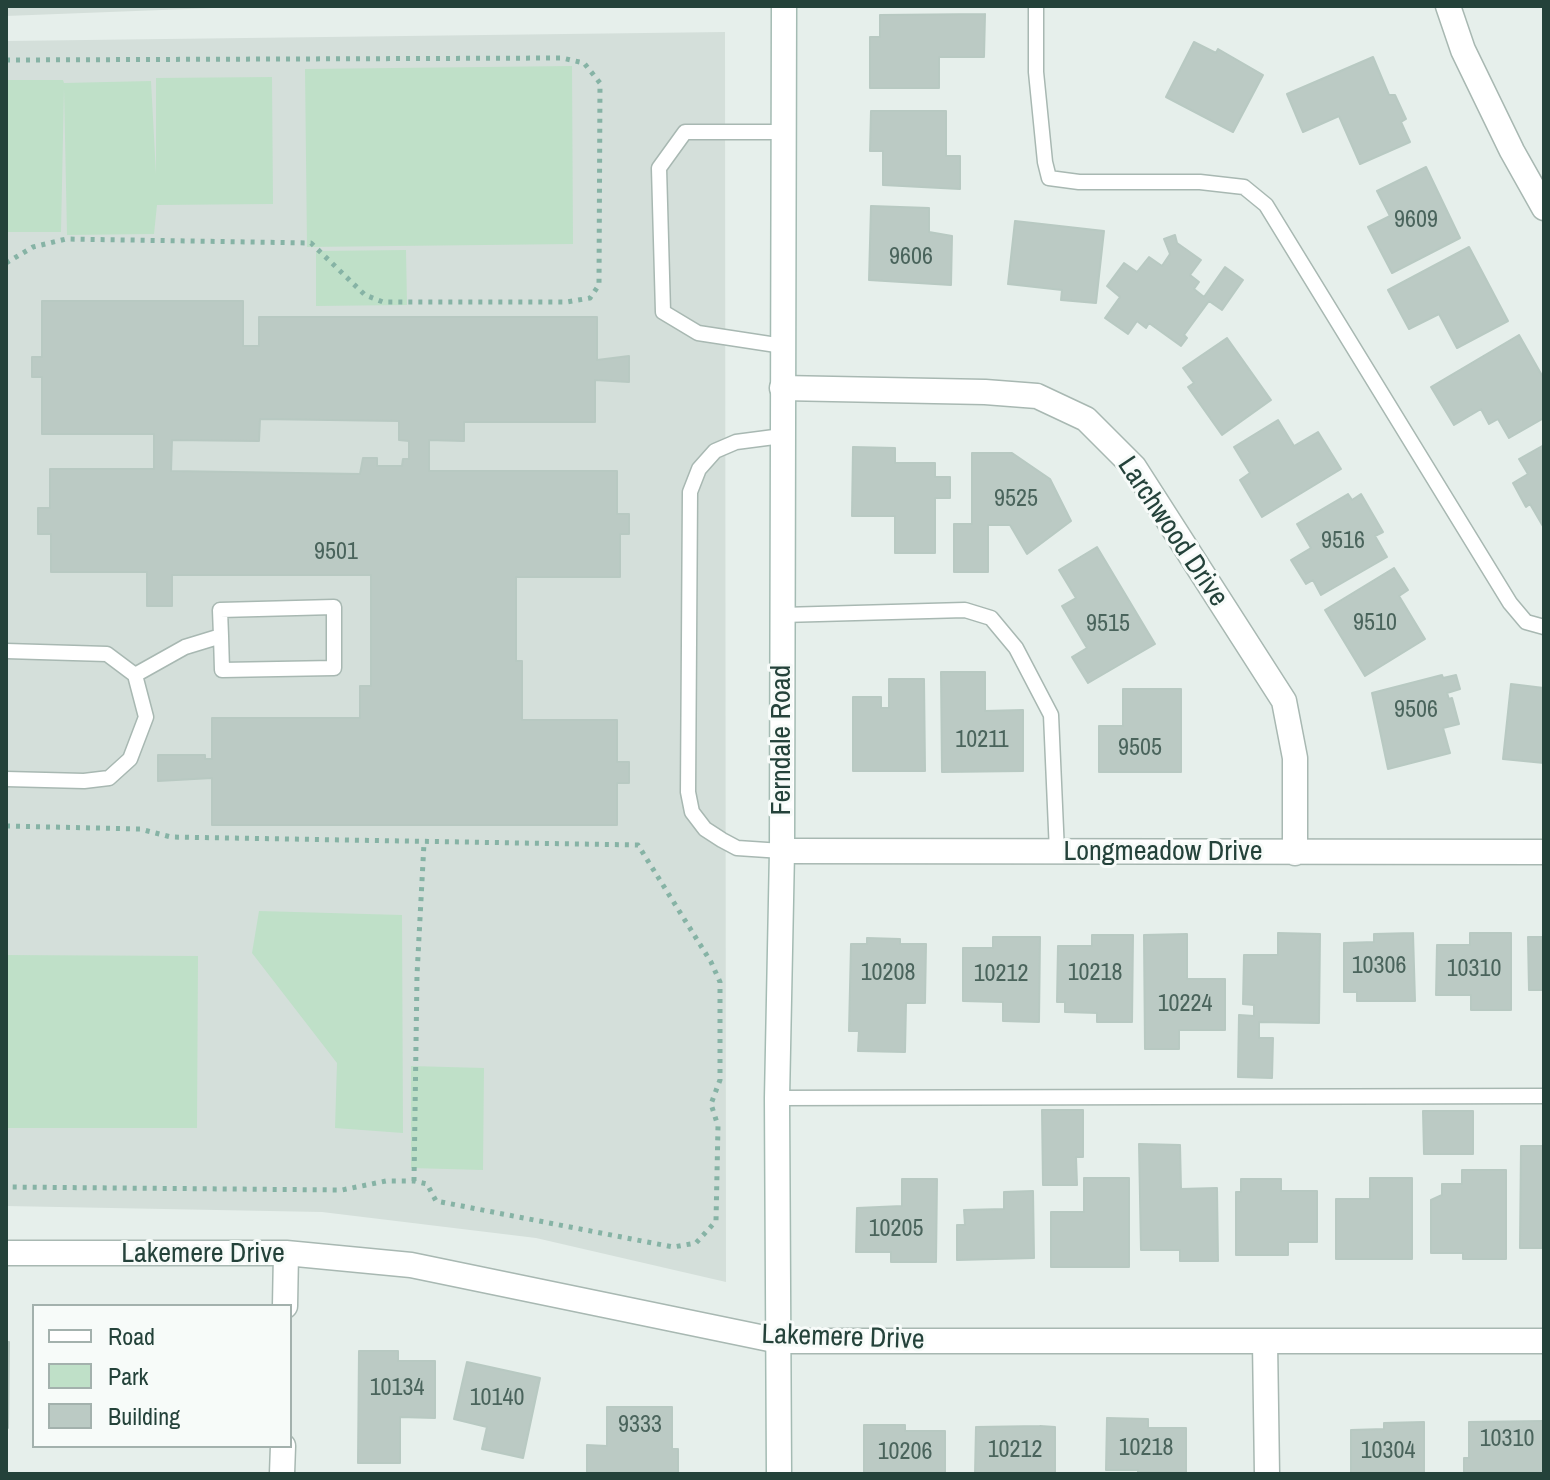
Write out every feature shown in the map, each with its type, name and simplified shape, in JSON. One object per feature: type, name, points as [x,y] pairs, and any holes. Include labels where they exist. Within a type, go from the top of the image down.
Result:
[{"type":"street","name":"Ferndale Road","points":[[779,1474],[777,1098],[782,851],[784,6]]},
{"type":"street","points":[[1448,6],[1463,50],[1481,88],[1544,208]]},
{"type":"street","name":"Larchwood Drive","points":[[782,388],[1037,396],[1086,419],[1134,467],[1284,701],[1295,758],[1295,853]]},
{"type":"street","name":"Longmeadow Drive","points":[[782,851],[1544,852]]},
{"type":"street","name":"Lakemere Drive","points":[[6,1253],[286,1253],[411,1265],[779,1341],[1544,1341]]},
{"type":"street","points":[[285,1304],[286,1253]]},
{"type":"street","points":[[1265,1342],[1267,1474]]},
{"type":"street","points":[[282,1474],[283,1448]]},
{"type":"lane","points":[[1036,6],[1036,72],[1049,178],[1079,182],[1200,182],[1244,187],[1266,205],[1510,603],[1526,622],[1544,627]]},
{"type":"lane","points":[[783,346],[698,333],[663,312],[659,168],[685,132],[785,132]]},
{"type":"lane","points":[[782,436],[736,442],[715,451],[699,469],[690,492],[688,777],[692,812],[705,829],[737,848],[782,851]]},
{"type":"lane","points":[[334,607],[334,668],[222,670],[221,636],[220,610],[334,607]]},
{"type":"lane","points":[[782,615],[965,610],[991,618],[1016,648],[1051,715],[1057,852]]},
{"type":"lane","points":[[135,675],[185,647],[221,636]]},
{"type":"lane","points":[[6,651],[107,654],[135,675],[146,717],[130,759],[109,778],[84,781],[6,779]]},
{"type":"lane","points":[[777,1098],[1544,1096]]},
{"type":"path","points":[[6,60],[562,58],[584,63],[600,83],[599,285],[590,298],[567,302],[383,302],[365,295],[311,243],[66,239],[33,247],[6,263]]},
{"type":"path","points":[[6,826],[140,829],[171,837],[638,845],[711,962],[720,982],[720,1080],[711,1104],[718,1126],[716,1221],[696,1243],[673,1247],[436,1201],[427,1184],[414,1181],[386,1181],[342,1190],[6,1187]]},
{"type":"path","points":[[414,1181],[417,975],[424,843]]},
{"type":"shaded area","points":[[6,6],[265,6],[6,16]]},
{"type":"shaded area","points":[[725,32],[726,1282],[536,1238],[322,1212],[6,1206],[6,41]]},
{"type":"green space","points":[[572,66],[573,244],[307,247],[305,69]]},
{"type":"green space","points":[[272,77],[273,204],[157,205],[154,234],[67,235],[64,88],[61,232],[6,232],[6,80],[63,80],[64,83],[151,81],[156,174],[156,78]]},
{"type":"green space","points":[[406,250],[407,305],[316,306],[316,251]]},
{"type":"green space","points":[[259,911],[402,915],[403,1133],[335,1128],[337,1063],[252,953]]},
{"type":"green space","points":[[6,955],[198,956],[197,1128],[6,1128]]},
{"type":"green space","points":[[411,1066],[484,1068],[483,1170],[411,1168]]},
{"type":"building","points":[[985,14],[984,57],[939,57],[939,88],[870,88],[870,37],[880,37],[880,15]]},
{"type":"building","points":[[1194,42],[1216,53],[1218,49],[1263,75],[1233,132],[1166,97]]},
{"type":"building","points":[[1373,57],[1389,95],[1395,95],[1406,119],[1401,122],[1410,142],[1360,164],[1339,116],[1303,132],[1287,94]]},
{"type":"building","points":[[871,111],[946,111],[946,156],[960,156],[960,189],[883,185],[883,151],[870,151]]},
{"type":"building","points":[[1426,167],[1460,238],[1392,273],[1368,227],[1390,216],[1377,191]]},
{"type":"building","points":[[871,206],[929,208],[929,232],[952,236],[951,285],[869,280]]},
{"type":"building","points":[[1015,221],[1104,231],[1096,303],[1061,300],[1062,290],[1008,284]]},
{"type":"building","points":[[1175,235],[1177,243],[1201,260],[1190,275],[1199,282],[1194,289],[1204,297],[1225,267],[1243,280],[1222,310],[1209,301],[1184,335],[1187,338],[1181,346],[1149,323],[1146,328],[1137,321],[1128,334],[1105,318],[1120,297],[1107,286],[1124,263],[1137,272],[1149,257],[1162,266],[1170,254],[1164,239]]},
{"type":"building","points":[[1469,247],[1508,321],[1457,348],[1439,314],[1409,329],[1388,290]]},
{"type":"building","points":[[42,301],[243,301],[243,346],[259,346],[259,317],[597,317],[597,360],[629,356],[629,382],[595,380],[595,422],[464,422],[464,441],[429,440],[429,471],[617,471],[617,514],[629,514],[629,534],[620,534],[620,577],[516,577],[516,661],[522,661],[522,720],[617,720],[617,762],[629,762],[629,783],[617,783],[617,825],[212,825],[212,778],[158,781],[158,755],[205,755],[205,759],[212,759],[212,718],[360,718],[360,686],[371,686],[371,575],[172,575],[172,606],[147,606],[147,572],[51,572],[51,534],[38,534],[38,508],[50,508],[50,469],[154,469],[154,434],[42,434],[42,377],[32,377],[32,357],[42,357]],"holes":[[[260,419],[399,421],[399,440],[409,441],[409,459],[403,459],[402,466],[377,466],[377,458],[363,458],[360,474],[171,471],[172,440],[259,441]]]},
{"type":"building","points":[[1519,335],[1544,379],[1544,418],[1509,438],[1498,419],[1489,424],[1481,409],[1454,425],[1431,387]]},
{"type":"building","points":[[1227,338],[1271,400],[1222,435],[1188,387],[1194,383],[1183,368]]},
{"type":"building","points":[[1278,420],[1294,446],[1318,432],[1341,469],[1262,517],[1240,480],[1250,473],[1234,447]]},
{"type":"building","points":[[1544,445],[1544,528],[1530,504],[1526,507],[1513,483],[1528,474],[1519,459]]},
{"type":"building","points":[[853,447],[895,448],[895,463],[935,463],[935,477],[950,477],[950,498],[935,498],[935,553],[895,553],[895,516],[852,516]]},
{"type":"building","points":[[972,453],[1012,453],[1050,479],[1071,521],[1027,554],[1010,525],[988,525],[988,572],[954,572],[954,524],[972,524]]},
{"type":"building","points":[[1348,494],[1352,500],[1361,494],[1383,532],[1375,536],[1387,557],[1321,595],[1313,580],[1306,584],[1291,560],[1311,548],[1297,524]]},
{"type":"building","points":[[1097,547],[1155,644],[1088,683],[1072,657],[1087,648],[1062,606],[1076,598],[1059,570]]},
{"type":"building","points":[[1394,568],[1408,590],[1399,596],[1425,639],[1365,676],[1325,610]]},
{"type":"building","points":[[941,672],[985,672],[985,711],[1023,710],[1023,771],[942,772]]},
{"type":"building","points":[[1442,675],[1443,678],[1456,675],[1460,689],[1447,693],[1449,699],[1452,698],[1459,724],[1443,728],[1450,753],[1388,769],[1372,693]]},
{"type":"building","points":[[889,679],[924,679],[925,771],[853,771],[853,697],[881,697],[881,708],[889,708]]},
{"type":"building","points":[[1511,684],[1544,688],[1544,763],[1503,759]]},
{"type":"building","points":[[1123,689],[1181,689],[1181,772],[1099,772],[1099,726],[1123,726]]},
{"type":"building","points":[[1278,933],[1320,934],[1319,1023],[1259,1022],[1259,1038],[1273,1038],[1272,1078],[1238,1077],[1239,1015],[1254,1016],[1254,1005],[1243,1004],[1244,955],[1278,955]]},
{"type":"building","points":[[1413,933],[1415,1001],[1357,1001],[1357,992],[1344,992],[1344,943],[1374,942],[1374,934]]},
{"type":"building","points":[[1470,933],[1511,933],[1511,1010],[1471,1010],[1471,995],[1436,995],[1437,945],[1470,945]]},
{"type":"building","points":[[1187,934],[1187,979],[1225,979],[1225,1030],[1179,1030],[1179,1049],[1145,1049],[1144,935]]},
{"type":"building","points":[[1092,935],[1133,935],[1132,1022],[1097,1022],[1097,1013],[1065,1012],[1065,1002],[1057,1002],[1058,946],[1092,946]]},
{"type":"building","points":[[993,937],[1040,937],[1039,1022],[1003,1021],[1003,1002],[963,1001],[963,948],[993,948]]},
{"type":"building","points":[[1528,937],[1544,937],[1544,990],[1529,990]]},
{"type":"building","points":[[867,938],[900,939],[900,944],[926,944],[925,1003],[906,1003],[905,1052],[858,1051],[859,1031],[849,1031],[851,944],[867,944]]},
{"type":"building","points":[[1042,1110],[1083,1110],[1083,1157],[1076,1157],[1077,1185],[1043,1185]]},
{"type":"building","points":[[1423,1111],[1473,1111],[1473,1154],[1424,1154]]},
{"type":"building","points":[[1139,1144],[1180,1145],[1181,1189],[1217,1188],[1218,1261],[1180,1261],[1180,1250],[1141,1250]]},
{"type":"building","points":[[1521,1146],[1544,1146],[1544,1248],[1520,1248]]},
{"type":"building","points":[[1462,1170],[1506,1170],[1506,1259],[1463,1259],[1463,1253],[1431,1253],[1431,1200],[1442,1195],[1442,1184],[1462,1184]]},
{"type":"building","points":[[1084,1178],[1129,1178],[1129,1267],[1051,1267],[1051,1212],[1084,1212]]},
{"type":"building","points":[[1370,1178],[1412,1178],[1412,1259],[1336,1259],[1336,1199],[1370,1199]]},
{"type":"building","points":[[902,1179],[937,1179],[936,1262],[891,1262],[891,1252],[856,1252],[857,1208],[902,1206]]},
{"type":"building","points":[[1241,1179],[1281,1179],[1281,1191],[1317,1191],[1317,1242],[1288,1242],[1288,1255],[1236,1255],[1236,1192],[1241,1192]]},
{"type":"building","points":[[1033,1191],[1034,1258],[957,1260],[957,1225],[965,1225],[964,1210],[1004,1209],[1004,1192]]},
{"type":"building","points":[[6,1342],[9,1342],[8,1428],[6,1428]]},
{"type":"building","points":[[359,1351],[398,1351],[398,1361],[435,1361],[435,1418],[400,1417],[400,1463],[358,1463]]},
{"type":"building","points":[[467,1362],[540,1378],[523,1458],[482,1449],[487,1427],[454,1419]]},
{"type":"building","points":[[607,1407],[672,1407],[672,1449],[678,1449],[678,1474],[587,1474],[587,1445],[607,1446]]},
{"type":"building","points":[[1107,1418],[1148,1419],[1148,1428],[1186,1428],[1186,1474],[1106,1470]]},
{"type":"building","points":[[1544,1421],[1544,1474],[1464,1474],[1464,1458],[1469,1458],[1469,1422]]},
{"type":"building","points":[[1424,1422],[1424,1474],[1351,1474],[1351,1430],[1384,1429],[1384,1423]]},
{"type":"building","points":[[864,1425],[905,1425],[905,1431],[945,1431],[945,1474],[864,1474]]},
{"type":"building","points":[[976,1427],[1055,1427],[1055,1474],[975,1474]]}]
